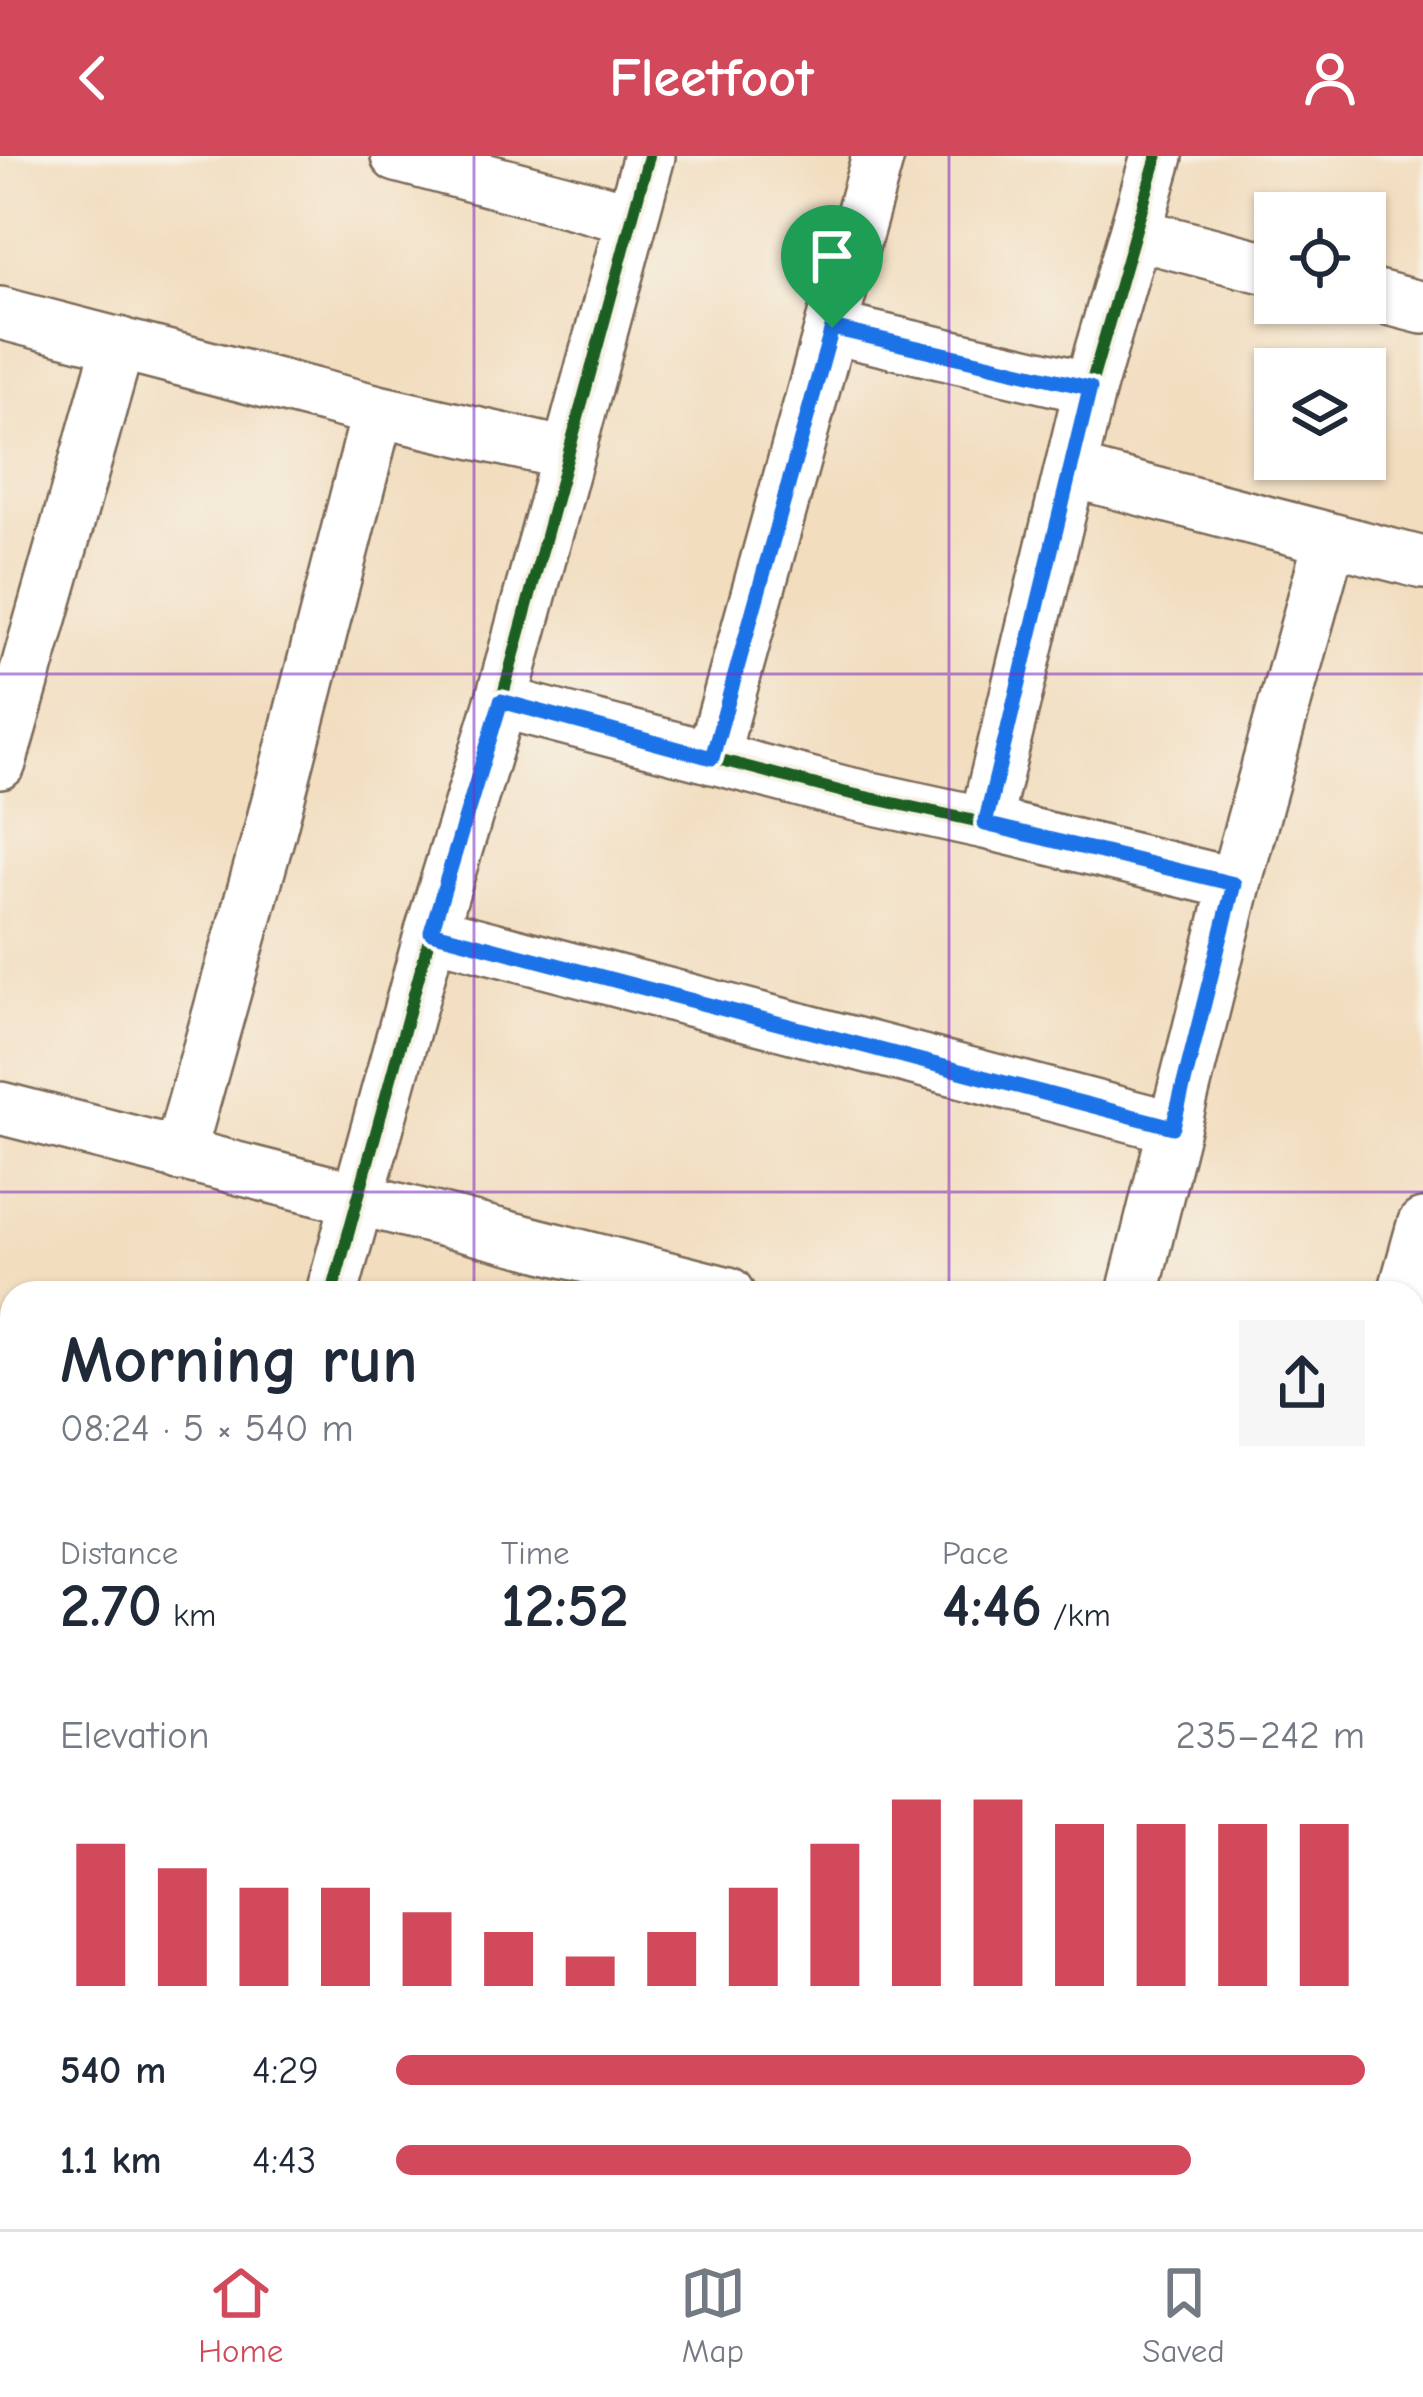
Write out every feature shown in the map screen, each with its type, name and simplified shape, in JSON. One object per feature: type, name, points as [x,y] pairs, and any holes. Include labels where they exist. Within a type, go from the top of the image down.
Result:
[{"type":"street","points":[[397,156],[631,218]]},
{"type":"street","points":[[335,1281],[431,932],[501,701],[649,156]]},
{"type":"street","points":[[712,758],[878,156]]},
{"type":"street","points":[[985,824],[1090,388],[1157,156]]},
{"type":"street","points":[[1136,234],[1254,265]]},
{"type":"street","points":[[1386,298],[1423,308]]},
{"type":"street","points":[[0,313],[378,411],[567,454]]},
{"type":"street","points":[[832,328],[1090,388]]},
{"type":"street","points":[[0,763],[13,660],[119,343]]},
{"type":"street","points":[[179,1154],[270,831],[378,411]]},
{"type":"street","points":[[1070,471],[1423,563]]},
{"type":"street","points":[[1136,1281],[1234,884],[1330,540]]},
{"type":"street","points":[[501,701],[712,758],[1234,884]]},
{"type":"street","points":[[431,932],[1173,1127]]},
{"type":"street","points":[[0,1108],[667,1281]]},
{"type":"street","points":[[1407,1281],[1423,1225]]},
{"type":"cycle path","points":[[335,1281],[431,932],[501,702],[649,156]]},
{"type":"cycle path","points":[[501,702],[843,792],[985,823],[1090,388],[1157,156]]},
{"type":"route","points":[[832,328],[1090,388],[985,824],[1234,884],[1173,1127],[431,932],[501,701],[712,758],[832,328]]}]
